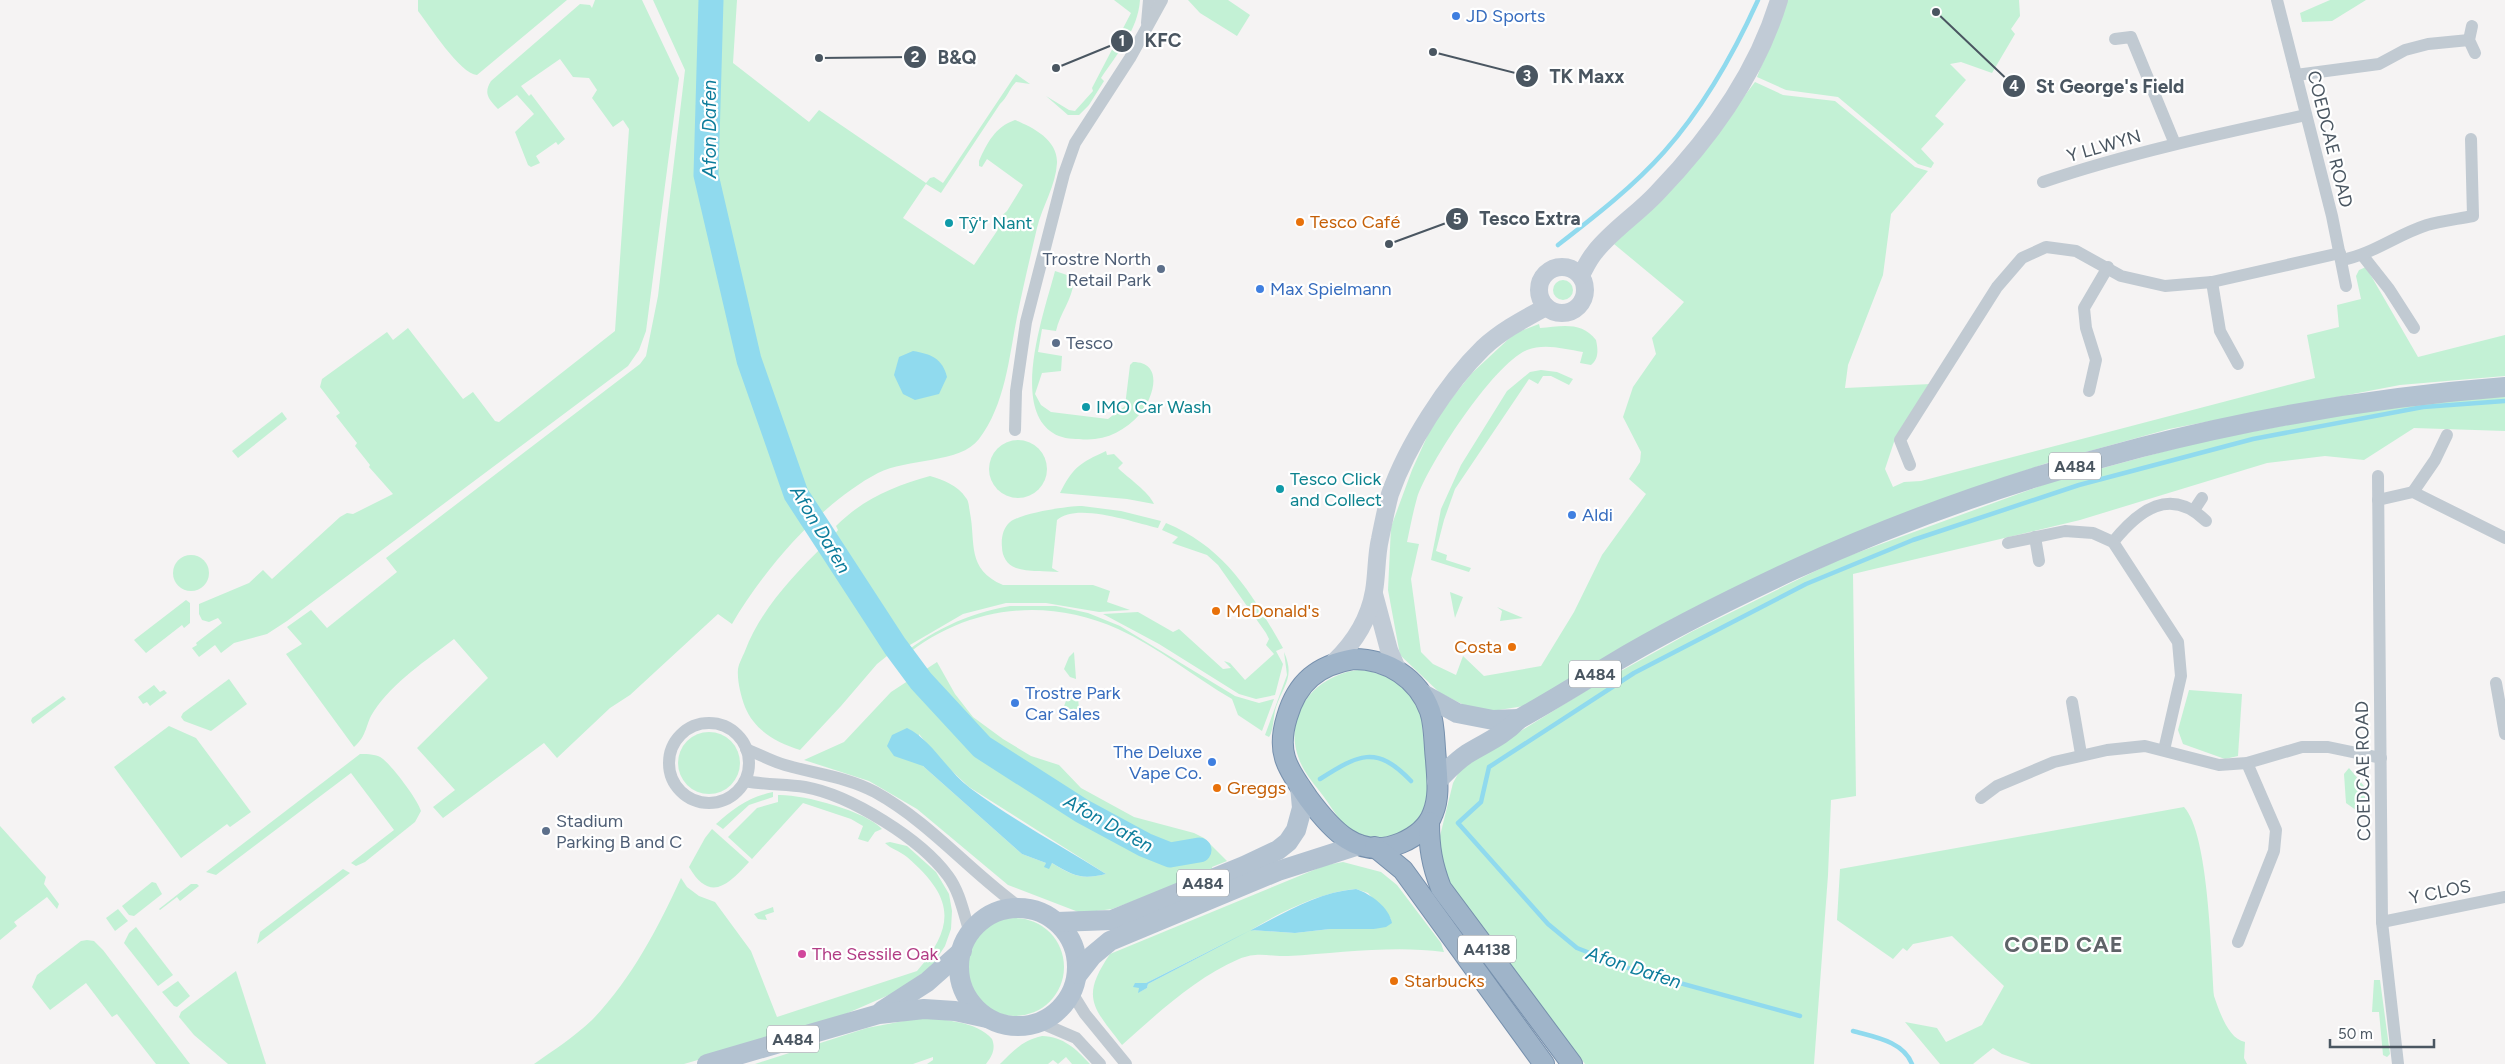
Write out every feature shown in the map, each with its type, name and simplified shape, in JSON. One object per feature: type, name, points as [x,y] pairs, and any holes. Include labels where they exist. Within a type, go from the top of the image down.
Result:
[{"type":"highway","points":[[1370,659],[1398,671],[1421,693],[1430,712],[1437,781],[1434,812],[1429,822],[1418,833],[1394,846],[1367,846],[1334,832],[1300,786],[1285,759],[1283,742],[1286,720],[1293,698],[1308,679],[1334,662],[1370,659]]},
{"type":"highway","name":"A4138","points":[[1429,822],[1429,846],[1432,866],[1441,888],[1572,1064]]},
{"type":"highway","name":"A4138","points":[[1367,846],[1403,870],[1544,1064]]},
{"type":"main road","points":[[1581,275],[1595,252],[1658,192],[1714,128],[1748,75],[1774,18],[1779,0]]},
{"type":"main road","points":[[1560,266],[1575,270],[1581,275],[1586,289],[1578,308],[1572,312],[1558,313],[1546,307],[1539,294],[1539,286],[1546,273],[1560,266]]},
{"type":"main road","points":[[1334,662],[1352,644],[1364,625],[1374,593],[1379,541],[1390,495],[1406,456],[1448,390],[1483,348],[1515,324],[1546,307]]},
{"type":"main road","name":"A484","points":[[1437,781],[1451,766],[1468,754],[1504,735],[1519,719],[1670,631],[1792,571],[1860,542],[1977,498],[2071,467],[2165,440],[2389,399],[2505,387]]},
{"type":"main road","points":[[1374,593],[1389,650],[1398,671]]},
{"type":"main road","name":"A484","points":[[1421,693],[1456,713],[1493,720],[1519,719]]},
{"type":"main road","name":"A484","points":[[1057,922],[1112,920],[1244,866],[1278,850],[1288,842],[1296,830],[1302,808],[1300,786]]},
{"type":"main road","name":"A484","points":[[1075,983],[1092,956],[1110,941],[1278,871],[1367,846]]},
{"type":"main road","points":[[1021,908],[1040,912],[1057,922],[1069,936],[1075,951],[1075,983],[1061,1009],[1042,1022],[1023,1026],[1007,1026],[988,1019],[973,1006],[963,989],[959,970],[966,942],[984,919],[1002,910],[1021,908]]},
{"type":"main road","name":"A484","points":[[879,1014],[927,982],[966,942]]},
{"type":"main road","name":"A484","points":[[707,1064],[879,1014],[924,1009],[955,1011],[988,1019]]},
{"type":"street","points":[[1146,30],[1149,0]]},
{"type":"street","points":[[1015,430],[1016,391],[1026,322],[1064,174],[1075,143],[1146,30],[1162,0]]},
{"type":"street","name":"COEDCAE ROAD","points":[[2277,0],[2341,257],[2346,286]]},
{"type":"street","points":[[2126,25],[2174,144]]},
{"type":"street","points":[[2472,26],[2469,40],[2475,53]]},
{"type":"street","points":[[2115,40],[2131,38]]},
{"type":"street","points":[[2296,75],[2379,64],[2405,50],[2428,44],[2469,40]]},
{"type":"street","name":"Y LLWYN","points":[[2043,182],[2080,169],[2174,144],[2306,115]]},
{"type":"street","points":[[1910,464],[1900,440],[1997,287],[2022,258],[2046,247],[2076,251],[2108,267],[2121,276],[2165,286],[2212,282],[2341,257],[2363,256],[2428,225],[2473,216],[2471,139]]},
{"type":"street","points":[[2363,256],[2389,288],[2414,328]]},
{"type":"street","points":[[2090,391],[2096,360],[2086,328],[2084,308],[2108,267]]},
{"type":"street","points":[[2212,282],[2220,331],[2238,364]]},
{"type":"street","points":[[2413,492],[2434,460],[2447,435]]},
{"type":"street","name":"COEDCAE ROAD","points":[[2378,476],[2382,922],[2395,1063]]},
{"type":"street","points":[[2378,500],[2413,492],[2505,538]]},
{"type":"street","points":[[2194,510],[2202,498]]},
{"type":"street","points":[[2113,542],[2129,523],[2146,510],[2170,504],[2194,510],[2206,521]]},
{"type":"street","points":[[2008,543],[2065,531],[2093,533],[2113,542],[2178,642],[2181,676],[2164,750]]},
{"type":"street","points":[[2035,537],[2039,561]]},
{"type":"street","points":[[2496,683],[2502,697],[2505,734]]},
{"type":"street","points":[[2072,702],[2081,754]]},
{"type":"street","points":[[746,748],[748,771],[737,792],[726,799],[713,803],[700,802],[681,793],[673,780],[669,764],[674,743],[694,724],[709,722],[722,725],[736,734],[746,748],[784,765],[832,775],[874,792],[913,816],[984,880],[1021,908]]},
{"type":"street","points":[[1981,798],[1997,786],[2020,775],[2081,754],[2145,746],[2218,765],[2247,763],[2302,747],[2328,747],[2381,758]]},
{"type":"street","points":[[2238,942],[2274,851],[2276,830],[2247,763]]},
{"type":"street","points":[[744,781],[768,786],[806,788],[838,797],[896,828],[949,877],[966,942]]},
{"type":"street","name":"Y CLOS","points":[[2382,922],[2505,897]]},
{"type":"street","points":[[1075,983],[1085,1014],[1126,1064]]},
{"type":"street","points":[[1042,1022],[1076,1038],[1100,1064]]},
{"type":"green space","points":[[418,0],[567,0],[477,75],[470,73],[462,67],[445,48],[418,11]]},
{"type":"green space","points":[[595,0],[642,0],[679,78],[646,331],[639,350],[628,366],[287,621],[267,634],[234,643],[221,653],[215,645],[199,657],[192,648],[222,623],[218,618],[209,622],[202,620],[199,614],[199,604],[249,583],[263,570],[272,579],[340,517],[347,513],[353,514],[393,494],[369,467],[370,465],[355,446],[357,443],[336,416],[340,413],[320,387],[322,379],[387,332],[393,340],[408,328],[463,399],[473,392],[495,421],[499,422],[615,331],[629,129],[623,120],[613,127],[592,98],[597,90],[589,78],[573,77],[560,59],[521,86],[529,96],[531,94],[565,139],[558,145],[556,142],[536,156],[540,163],[531,167],[528,165],[515,132],[534,114],[517,95],[498,109],[487,93],[491,81],[580,4],[590,5],[592,8]]},
{"type":"green space","points":[[653,0],[737,0],[733,63],[809,122],[819,110],[926,183],[930,178],[934,177],[943,183],[1016,74],[1030,84],[1016,82],[941,193],[926,184],[903,218],[974,265],[997,231],[994,228],[995,222],[1007,211],[1023,185],[987,159],[982,167],[979,166],[979,161],[992,136],[1002,127],[1015,120],[1029,126],[1049,141],[1056,155],[1056,171],[1052,188],[1037,228],[1019,306],[1005,381],[988,426],[979,439],[970,447],[946,457],[890,468],[857,486],[815,519],[796,539],[760,581],[732,624],[718,614],[630,695],[610,708],[557,758],[544,743],[443,818],[433,807],[455,790],[417,748],[488,678],[454,639],[391,690],[374,711],[362,738],[354,747],[286,654],[302,644],[287,627],[311,610],[327,628],[397,572],[386,558],[640,364],[646,356],[658,296],[685,70]]},
{"type":"green space","points":[[1114,0],[1140,0],[1131,32],[1101,78],[1104,81],[1089,105],[1079,115],[1068,115],[1046,96],[1069,110],[1075,111],[1093,91],[1092,88],[1131,13]]},
{"type":"green space","points":[[1188,0],[1228,0],[1250,15],[1237,36],[1200,13]]},
{"type":"green space","points":[[1787,0],[2019,0],[2020,16],[2011,29],[2015,34],[1992,73],[1961,62],[1950,64],[1966,80],[1935,116],[1944,124],[1921,149],[1934,163],[1931,168],[1918,164],[1838,97],[1786,90],[1757,77]]},
{"type":"green space","points":[[2330,0],[2366,0],[2332,21],[2302,22],[2300,13]]},
{"type":"green space","points":[[1755,82],[1783,95],[1835,101],[1915,167],[1928,171],[1891,214],[1883,275],[1848,365],[1845,388],[1931,384],[1895,439],[1885,469],[1893,487],[1904,482],[1921,481],[2315,378],[2307,335],[2339,327],[2337,305],[2361,299],[2356,276],[2359,270],[2366,267],[2418,357],[2505,335],[2505,376],[2400,385],[2169,429],[2050,462],[1930,504],[1524,706],[1480,713],[1440,693],[1400,655],[1388,590],[1391,527],[1412,470],[1435,419],[1472,373],[1515,333],[1539,324],[1540,328],[1571,326],[1584,330],[1596,340],[1597,357],[1591,365],[1580,363],[1583,352],[1555,347],[1541,347],[1527,350],[1513,359],[1497,374],[1464,416],[1434,462],[1417,498],[1407,542],[1419,544],[1411,579],[1421,652],[1433,664],[1456,675],[1463,656],[1484,676],[1541,666],[1574,612],[1602,555],[1646,494],[1629,479],[1640,462],[1641,452],[1623,417],[1633,387],[1656,354],[1652,338],[1684,302],[1614,244],[1689,169]]},
{"type":"green space","points":[[1055,271],[1070,276],[1074,281],[1071,294],[1056,331],[1042,329],[1038,352],[1062,356],[1061,371],[1042,373],[1035,394],[1041,405],[1051,412],[1108,419],[1125,406],[1130,365],[1133,362],[1143,364],[1153,374],[1152,391],[1149,400],[1140,414],[1120,431],[1105,437],[1088,440],[1056,435],[1040,420],[1034,402],[1032,380],[1034,357],[1044,309]]},
{"type":"green space","points":[[1559,280],[1567,280],[1573,286],[1573,294],[1567,300],[1559,300],[1553,294],[1553,286]]},
{"type":"green space","points":[[1541,370],[1557,372],[1573,379],[1569,385],[1551,376],[1543,376],[1538,384],[1529,379],[1455,489],[1436,551],[1447,555],[1446,560],[1471,568],[1469,572],[1431,560],[1441,509],[1461,465],[1507,391],[1530,372]]},
{"type":"green space","points":[[2505,396],[2505,431],[2414,428],[2364,460],[2325,456],[2267,463],[2080,520],[1853,574],[1856,796],[1831,800],[1828,875],[1814,1064],[1585,1064],[1446,879],[1439,840],[1453,783],[1459,772],[1469,763],[1592,687],[1693,631],[1840,559],[2051,482],[2199,442],[2404,402]]},
{"type":"green space","points":[[282,412],[287,419],[238,458],[232,451]]},
{"type":"green space","points":[[1018,440],[1029,442],[1042,453],[1047,469],[1045,480],[1034,493],[1018,498],[1007,496],[994,485],[989,469],[991,458],[1002,445]]},
{"type":"green space","points":[[1106,451],[1107,455],[1114,454],[1123,463],[1118,468],[1143,490],[1154,504],[1127,499],[1060,493],[1073,471],[1083,463]]},
{"type":"green space","points":[[930,476],[955,486],[967,499],[975,554],[983,571],[991,579],[1003,585],[1093,585],[1110,591],[1107,602],[1130,610],[1099,612],[1046,603],[1006,603],[963,614],[903,649],[895,644],[829,541],[838,530],[836,526],[857,508],[892,489]]},
{"type":"green space","points":[[1082,506],[1121,511],[1161,521],[1158,528],[1091,513],[1066,515],[1057,520],[1052,568],[1059,572],[1021,569],[1013,567],[1006,560],[1002,550],[1002,540],[1004,530],[1010,522],[1034,513]]},
{"type":"green space","points":[[1166,523],[1187,533],[1221,559],[1248,591],[1260,609],[1283,648],[1276,651],[1283,664],[1275,695],[1256,699],[1239,694],[1159,644],[1103,614],[1138,612],[1173,632],[1179,629],[1223,669],[1231,668],[1224,661],[1230,663],[1245,680],[1274,654],[1266,645],[1269,639],[1266,633],[1218,565],[1207,555],[1172,543],[1178,537],[1162,530]]},
{"type":"green space","points":[[825,544],[892,652],[877,664],[800,750],[775,739],[754,723],[742,698],[738,669],[752,636],[769,607],[801,568]]},
{"type":"green space","points":[[191,555],[198,556],[204,560],[208,566],[208,580],[204,586],[198,590],[191,591],[184,590],[178,586],[174,580],[173,573],[174,566],[178,560],[184,556]]},
{"type":"green space","points":[[1450,592],[1463,597],[1455,618]]},
{"type":"green space","points":[[186,600],[190,603],[190,623],[184,628],[182,625],[146,653],[134,640]]},
{"type":"green space","points":[[1010,606],[1056,606],[1088,613],[1120,626],[1235,696],[1259,703],[1274,699],[1262,731],[1238,715],[1232,699],[1147,644],[1118,629],[1090,618],[1061,612],[1031,610],[1003,612],[974,619],[947,629],[921,644],[897,663],[896,660],[908,650],[935,632],[979,613]]},
{"type":"green space","points":[[1497,607],[1523,618],[1500,621],[1502,611]]},
{"type":"green space","points":[[1074,652],[1076,679],[1070,677],[1064,669],[1069,657]]},
{"type":"green space","points":[[1284,652],[1289,668],[1287,680],[1276,707],[1272,731],[1269,737],[1265,735],[1287,675]]},
{"type":"green space","points":[[937,662],[955,694],[973,717],[1003,739],[1031,756],[1059,765],[1081,788],[1134,817],[1194,833],[1204,838],[1227,861],[1212,867],[1213,872],[1112,909],[1081,913],[1008,885],[917,809],[869,781],[804,760],[844,742],[891,692]],"holes":[[[919,734],[941,761],[969,787],[1106,874],[1090,877],[1078,876],[1052,863],[1045,867],[1046,863],[1022,854],[923,766]]]},
{"type":"green space","points":[[1358,670],[1379,674],[1396,683],[1410,696],[1421,715],[1429,791],[1427,798],[1419,817],[1414,823],[1404,831],[1383,837],[1369,838],[1360,835],[1344,824],[1310,779],[1299,759],[1295,743],[1295,727],[1299,713],[1306,700],[1328,680],[1342,673]]},
{"type":"green space","points":[[229,679],[247,704],[211,731],[184,721],[181,717],[183,713]]},
{"type":"green space","points":[[154,685],[160,692],[164,690],[167,693],[150,706],[147,702],[143,704],[138,697]]},
{"type":"green space","points":[[2189,690],[2242,694],[2238,756],[2225,759],[2183,744],[2178,730]]},
{"type":"green space","points":[[1074,695],[1078,698],[1079,709],[1063,709],[1067,698]]},
{"type":"green space","points":[[63,696],[66,699],[33,724],[32,718]]},
{"type":"green space","points":[[169,726],[196,738],[251,812],[230,827],[227,824],[181,858],[114,767]]},
{"type":"green space","points":[[709,732],[721,735],[731,741],[737,751],[740,763],[737,775],[731,785],[721,791],[709,794],[697,791],[687,785],[681,775],[678,763],[681,751],[687,741],[697,735]]},
{"type":"green space","points":[[360,754],[369,754],[383,759],[399,776],[421,811],[415,822],[365,862],[356,866],[351,863],[394,830],[351,773],[216,875],[206,872]]},
{"type":"green space","points":[[2349,768],[2364,786],[2366,812],[2363,815],[2346,803],[2344,774]]},
{"type":"green space","points":[[773,792],[773,797],[749,805],[723,829],[716,824],[742,804]]},
{"type":"green space","points":[[778,795],[802,797],[833,805],[862,816],[874,822],[882,829],[875,832],[868,842],[858,839],[863,826],[851,819],[803,803],[752,859],[728,837],[757,808],[778,802]]},
{"type":"green space","points":[[2184,807],[2192,821],[2199,842],[2204,868],[2214,996],[2229,1030],[2239,1040],[2245,1042],[2244,1058],[2247,1064],[2031,1064],[2002,1054],[1993,1048],[1973,1064],[1940,1064],[1905,1022],[1937,1028],[1946,1042],[1982,1025],[2004,986],[1952,936],[1913,944],[1907,951],[1903,948],[1893,959],[1837,920],[1840,869]]},
{"type":"green space","points":[[0,826],[46,877],[44,884],[59,904],[57,909],[47,897],[14,922],[17,926],[0,940]]},
{"type":"green space","points":[[712,829],[749,862],[734,878],[719,887],[704,885],[689,867]]},
{"type":"green space","points":[[890,842],[907,846],[936,872],[949,894],[952,911],[951,929],[945,946],[932,966],[898,991],[825,1023],[684,1064],[534,1064],[592,1020],[619,988],[653,934],[681,878],[687,887],[699,896],[715,902],[751,951],[777,1017],[917,971],[939,939],[944,925],[944,911],[941,898],[934,885],[907,857],[885,843]]},
{"type":"green space","points":[[1343,862],[1381,872],[1397,885],[1441,943],[1444,952],[1386,949],[1288,956],[1258,955],[1239,959],[1192,986],[1122,1045],[1104,1021],[1094,1002],[1095,981],[1110,954],[1326,865]],"holes":[[[1356,889],[1368,893],[1391,919],[1374,929],[1330,929],[1295,933],[1251,930],[1276,916],[1316,898]],[[1227,942],[1148,984],[1147,988],[1139,992],[1139,987],[1146,983]]]},
{"type":"green space","points":[[343,869],[350,873],[257,944],[260,932]]},
{"type":"green space","points":[[152,882],[156,883],[162,894],[134,916],[129,915],[122,906]]},
{"type":"green space","points":[[191,884],[199,886],[180,901],[177,897],[159,909]]},
{"type":"green space","points":[[773,907],[774,912],[765,915],[767,920],[758,919],[754,914]]},
{"type":"green space","points":[[118,909],[128,921],[115,931],[106,918]]},
{"type":"green space","points":[[1015,918],[1034,922],[1050,932],[1060,948],[1064,967],[1060,986],[1050,1002],[1034,1012],[1015,1016],[996,1012],[980,1002],[970,986],[966,967],[970,948],[980,932],[996,922]]},
{"type":"green space","points":[[136,927],[173,975],[158,986],[124,943],[129,933]]},
{"type":"green space","points":[[81,941],[94,941],[103,950],[190,1064],[156,1064],[117,1014],[112,1017],[86,983],[50,1010],[32,987],[37,975]]},
{"type":"green space","points":[[236,971],[266,1064],[228,1064],[194,1035],[179,1017],[181,1012]]},
{"type":"green space","points":[[2374,980],[2380,980],[2390,1054],[2387,1057],[2383,1055],[2379,1012],[2372,1012]]},
{"type":"green space","points":[[178,981],[190,996],[177,1007],[162,992]]},
{"type":"green space","points":[[919,1018],[958,1022],[977,1028],[992,1039],[993,1052],[990,1058],[986,1064],[927,1064],[933,1060],[933,1057],[913,1064],[755,1064],[867,1028]]},
{"type":"green space","points":[[1042,1036],[1069,1044],[1090,1064],[1072,1064],[1066,1057],[1058,1064],[1053,1060],[1048,1064],[1000,1064],[1024,1043]]},
{"type":"water","points":[[913,351],[935,358],[942,365],[947,377],[939,394],[915,400],[903,394],[894,375],[899,357]]},
{"type":"water","points":[[907,728],[924,740],[962,781],[986,800],[1106,874],[1090,877],[1078,876],[1052,863],[1049,869],[1044,867],[1046,863],[1022,854],[923,766],[894,756],[887,746],[892,735]]},
{"type":"water","points":[[1356,889],[1368,894],[1378,902],[1387,912],[1392,923],[1386,927],[1374,929],[1330,929],[1295,933],[1251,930],[1316,898]]},
{"type":"water","points":[[1251,930],[1148,984],[1147,988],[1138,993],[1139,988],[1133,987],[1135,983],[1146,983]]},
{"type":"waterway","name":"Afon Dafen","points":[[711,0],[706,175],[749,360],[796,494],[895,646],[921,681],[982,747],[1082,811],[1145,845],[1170,855],[1199,850]]},
{"type":"waterway","points":[[1558,245],[1626,189],[1652,165],[1678,135],[1705,99],[1717,79],[1739,40],[1758,0]]},
{"type":"waterway","points":[[1800,1016],[1636,971],[1577,948],[1548,924],[1458,823],[1481,802],[1489,767],[1634,673],[1806,584],[1913,540],[2079,485],[2253,439],[2423,407],[2505,401]]},
{"type":"waterway","name":"Afon Dafen","points":[[869,607],[875,602]]},
{"type":"waterway","points":[[868,620],[875,616]]},
{"type":"waterway","name":"Afon Dafen","points":[[1320,779],[1345,764],[1367,757],[1387,762],[1399,769],[1411,781]]},
{"type":"waterway","name":"Afon Dafen","points":[[1853,1031],[1879,1038],[1895,1045],[1908,1056],[1912,1064]]},
{"type":"place","name":"St George's Field","points":[[1936,12]]},
{"type":"place","name":"JD Sports","points":[[1456,16]]},
{"type":"place","name":"TK Maxx","points":[[1433,52]]},
{"type":"place","name":"B&Q","points":[[819,58]]},
{"type":"place","name":"KFC","points":[[1056,68]]},
{"type":"place","name":"Tesco Café","points":[[1300,222]]},
{"type":"place","name":"Tŷ'r Nant","points":[[949,223]]},
{"type":"place","name":"Tesco Extra","points":[[1389,244]]},
{"type":"place","name":"Trostre North Retail Park","points":[[1161,269]]},
{"type":"place","name":"Max Spielmann","points":[[1260,289]]},
{"type":"place","name":"Tesco","points":[[1056,343]]},
{"type":"place","name":"IMO Car Wash","points":[[1086,407]]},
{"type":"place","name":"Tesco Click and Collect","points":[[1280,489]]},
{"type":"place","name":"Aldi","points":[[1572,515]]},
{"type":"place","name":"McDonald's","points":[[1216,611]]},
{"type":"place","name":"Costa","points":[[1512,647]]},
{"type":"place","name":"Trostre Park Car Sales","points":[[1015,703]]},
{"type":"place","name":"The Deluxe Vape Co.","points":[[1212,762]]},
{"type":"place","name":"Greggs","points":[[1217,788]]},
{"type":"place","name":"Stadium Parking B and C","points":[[546,831]]},
{"type":"place","name":"The Sessile Oak","points":[[802,954]]},
{"type":"place","name":"Starbucks","points":[[1394,981]]},
{"type":"district","name":"COED CAE","points":[[2064,944]]}]
